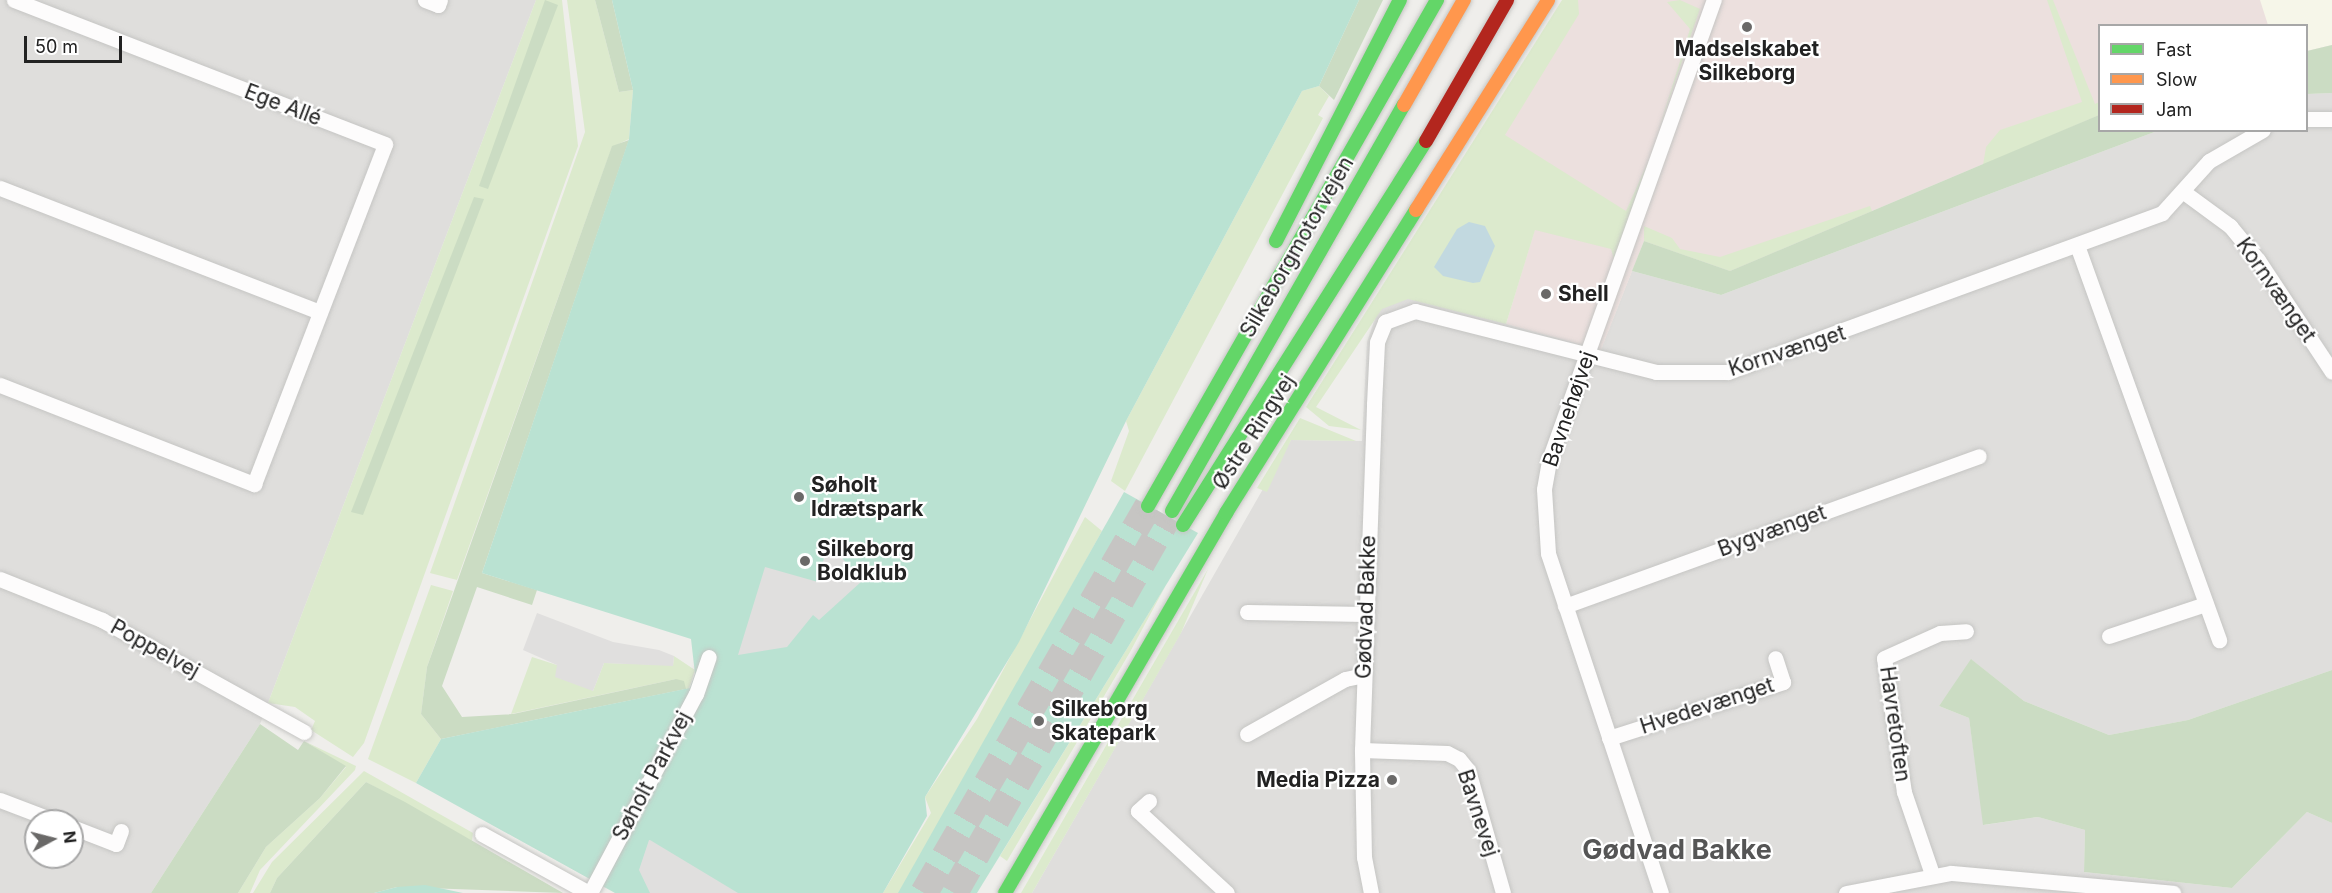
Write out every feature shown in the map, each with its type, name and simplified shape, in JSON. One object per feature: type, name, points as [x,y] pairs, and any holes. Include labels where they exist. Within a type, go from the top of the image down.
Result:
[{"type":"main road","points":[[1270,252],[1400,0]]},
{"type":"main road","name":"Silkeborgmotorvejen","points":[[1204,374],[1143,503],[1437,0]]},
{"type":"main road","name":"Silkeborgmotorvejen","points":[[1168,517],[1464,0]]},
{"type":"main road","points":[[1183,525],[1460,87],[1507,0]]},
{"type":"main road","name":"Østre Ringvej","points":[[1005,893],[1226,513],[1548,0]]},
{"type":"street","name":"Ege Allé","points":[[0,385],[254,484],[385,144],[14,0]]},
{"type":"street","points":[[425,0],[438,5],[440,0]]},
{"type":"street","name":"Bavnehøjvej","points":[[1661,893],[1548,553],[1544,489],[1587,355],[1714,0]]},
{"type":"street","points":[[2308,119],[2332,119]]},
{"type":"street","name":"Kornvænget","points":[[1385,322],[1414,311],[1587,355],[1690,376],[1728,372],[2078,248],[2162,213],[2185,193],[2209,161],[2260,132]]},
{"type":"street","points":[[0,188],[320,312]]},
{"type":"street","name":"Kornvænget","points":[[2185,193],[2237,234],[2332,372]]},
{"type":"street","points":[[2078,248],[2220,640]]},
{"type":"street","name":"Gødvad Bakke","points":[[1371,893],[1364,857],[1362,750],[1377,342],[1385,322]]},
{"type":"street","name":"Bygvænget","points":[[1565,606],[1979,456]]},
{"type":"street","name":"Poppelvej","points":[[0,579],[102,620],[304,732]]},
{"type":"street","points":[[2109,636],[2206,604]]},
{"type":"street","points":[[1247,612],[1366,614]]},
{"type":"street","name":"Havretoften","points":[[1932,874],[1904,792],[1884,658],[1941,633],[1966,631]]},
{"type":"street","name":"Søholt Parkvej","points":[[482,834],[590,893],[696,694],[710,657]]},
{"type":"street","name":"Hvedevænget","points":[[1608,738],[1783,682],[1775,658]]},
{"type":"street","points":[[1247,734],[1345,679],[1364,675]]},
{"type":"street","name":"Bavnevej","points":[[1362,750],[1447,753],[1459,759],[1468,770],[1503,893]]},
{"type":"street","points":[[0,800],[24,809]]},
{"type":"street","points":[[1149,801],[1138,811],[1227,893]]},
{"type":"street","points":[[84,832],[116,844],[121,831]]},
{"type":"street","points":[[1846,893],[1932,874],[2173,893]]},
{"type":"shaded area","points":[[0,0],[536,0],[260,724],[151,893],[0,893]]},
{"type":"shaded area","points":[[1566,0],[2332,0],[2332,45],[2308,51],[2308,24],[2098,24],[2098,115],[1730,271],[1644,241],[1601,350],[1506,324],[1535,229],[1445,187]]},
{"type":"shaded area","points":[[2260,0],[2332,0],[2332,45],[2308,51],[2308,24],[2268,24]]},
{"type":"shaded area","points":[[2332,93],[2332,670],[2188,720],[2109,735],[2024,701],[1972,660],[1939,706],[1969,718],[1984,825],[2038,817],[2085,830],[2084,872],[2232,888],[2307,812],[2332,823],[2332,893],[1032,893],[1291,440],[1362,441],[1367,342],[1385,289],[1601,349],[1632,271],[1721,295],[2154,132],[2308,132],[2308,94]]},
{"type":"shaded area","points":[[826,550],[843,559],[862,581],[819,620],[813,615],[787,647],[738,655],[765,567],[818,582]]},
{"type":"shaded area","points":[[537,613],[613,642],[659,650],[674,656],[673,666],[604,663],[593,691],[555,677],[557,665],[523,650]]},
{"type":"shaded area","points":[[649,840],[738,893],[650,893],[639,870]]},
{"type":"green space","points":[[536,0],[562,0],[578,146],[364,743],[353,757],[311,730],[315,721],[295,707],[268,703]]},
{"type":"green space","points":[[545,0],[558,5],[488,189],[479,186]]},
{"type":"green space","points":[[567,0],[595,0],[619,92],[633,90],[629,139],[612,147],[457,580],[430,573],[585,132]]},
{"type":"green space","points":[[595,0],[612,0],[633,90],[619,92]]},
{"type":"green space","name":"Søholt Idrætspark","points":[[612,0],[1359,0],[1319,86],[1302,91],[1126,421],[1019,642],[925,797],[927,816],[883,893],[615,893],[416,783],[441,739],[690,688],[695,674],[691,639],[482,573],[629,139],[633,90]]},
{"type":"green space","points":[[1359,0],[1383,0],[1334,100],[1319,86]]},
{"type":"green space","points":[[1562,0],[1578,0],[1579,14],[1505,135],[1626,211],[1648,162],[1614,259],[1611,249],[1535,230],[1506,324],[1408,299],[1382,309],[1316,407],[1361,430],[1329,426],[1306,407]]},
{"type":"green space","points":[[1680,0],[1700,9],[1659,129],[1690,29],[1667,2]]},
{"type":"green space","points":[[2047,0],[2053,0],[2095,104],[2098,102],[2098,115],[1983,165],[1986,147],[2000,130],[2082,102]]},
{"type":"green space","points":[[2332,45],[2332,93],[2308,94],[2308,51]]},
{"type":"green space","points":[[1319,86],[1329,96],[1318,115],[1323,118],[1125,491],[1111,481],[1129,431],[1126,421],[1302,91]]},
{"type":"green space","points":[[2098,115],[2098,132],[2154,132],[1721,295],[1632,271],[1644,241],[1730,271]]},
{"type":"green space","points":[[629,140],[482,573],[537,590],[532,605],[477,587],[442,686],[462,717],[513,714],[676,679],[684,681],[686,689],[441,739],[421,714],[427,667],[612,146]]},
{"type":"green space","points":[[474,197],[484,199],[363,515],[351,512]]},
{"type":"green space","points":[[1870,206],[1872,211],[1730,271],[1644,241],[1644,226],[1672,238],[1680,249],[1720,257]]},
{"type":"green space","points":[[1300,418],[1356,441],[1291,440],[1267,492],[1257,488]]},
{"type":"green space","name":"Silkeborg Skatepark","points":[[1124,492],[1198,533],[977,893],[898,893]]},
{"type":"green space","points":[[1085,517],[1102,531],[901,893],[883,893],[931,813],[925,797],[977,719]]},
{"type":"green space","points":[[1208,569],[1181,633],[1032,893],[1021,893]]},
{"type":"green space","points":[[431,585],[453,591],[427,667],[421,714],[441,739],[416,783],[368,759]]},
{"type":"green space","points":[[1166,585],[1130,652],[1007,861],[1000,856]]},
{"type":"green space","points":[[674,656],[695,670],[687,695],[676,679],[511,714],[532,657],[557,665],[593,691],[604,663],[673,665]]},
{"type":"green space","points":[[1971,659],[2024,701],[2109,735],[2188,720],[2332,670],[2332,823],[2307,812],[2232,888],[2084,872],[2085,830],[2038,817],[1983,825],[1969,718],[1939,706]]},
{"type":"green space","points":[[260,724],[298,750],[304,741],[346,766],[320,798],[266,847],[238,893],[151,893]]},
{"type":"green space","points":[[304,741],[356,766],[355,770],[260,870],[250,893],[238,893],[266,847],[320,798],[346,767]]},
{"type":"green space","points":[[364,771],[473,833],[472,841],[366,782],[277,878],[270,893],[253,893],[272,862]]},
{"type":"green space","points":[[366,782],[563,893],[397,887],[374,893],[270,893],[277,878]]},
{"type":"green space","points":[[425,885],[463,893],[374,893],[397,887]]},
{"type":"water","points":[[1469,222],[1485,226],[1495,246],[1480,282],[1473,283],[1443,276],[1434,267],[1457,229]]},
{"type":"tunnel","points":[[924,893],[1148,506]]},
{"type":"tunnel","points":[[954,893],[1168,517]]},
{"type":"traffic: fast","points":[[1276,241],[1400,0]]},
{"type":"traffic: fast","points":[[1148,506],[1437,0]]},
{"type":"traffic: fast","points":[[1172,511],[1404,105]]},
{"type":"traffic: fast","points":[[1183,525],[1426,141]]},
{"type":"traffic: fast","points":[[1005,893],[1226,513],[1416,210]]},
{"type":"traffic: slow","points":[[1404,105],[1464,0]]},
{"type":"traffic: slow","points":[[1416,210],[1548,0]]},
{"type":"traffic: jam","points":[[1426,141],[1507,0]]},
{"type":"place","name":"Madselskabet Silkeborg","points":[[1747,27]]},
{"type":"place","name":"Shell","points":[[1546,294]]},
{"type":"place","name":"Søholt Idrætspark","points":[[799,497]]},
{"type":"place","name":"Silkeborg Boldklub","points":[[805,561]]},
{"type":"place","name":"Silkeborg Skatepark","points":[[1039,721]]},
{"type":"place","name":"Media Pizza","points":[[1392,780]]},
{"type":"district","name":"Gødvad Bakke","points":[[1677,850]]}]
